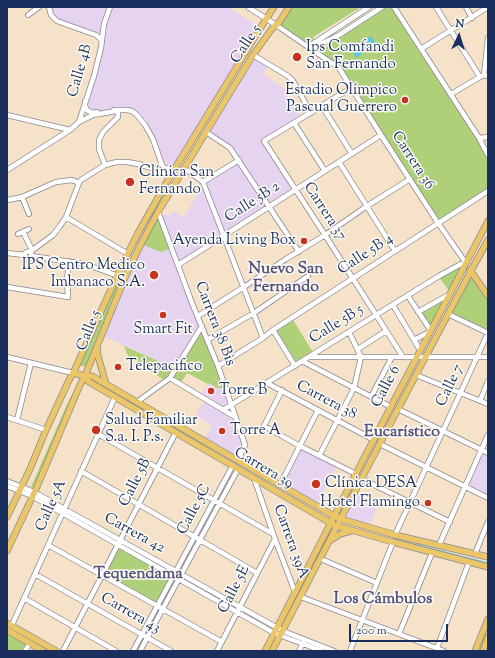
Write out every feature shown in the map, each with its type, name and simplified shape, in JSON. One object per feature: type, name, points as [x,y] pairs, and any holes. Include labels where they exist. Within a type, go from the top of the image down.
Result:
[{"type":"main road","name":"Calle 5","points":[[7,518],[46,430],[128,254],[169,178],[274,7]]},
{"type":"main road","name":"Calle 5","points":[[7,551],[85,376],[124,278],[134,257],[158,212],[253,55],[289,7]]},
{"type":"main road","name":"Calle 6","points":[[265,651],[416,357],[488,221]]},
{"type":"main road","name":"Calle 6","points":[[272,651],[425,357],[487,243]]},
{"type":"main road","name":"Carrera 36","points":[[466,263],[488,296]]},
{"type":"main road","points":[[97,345],[98,356],[106,384]]},
{"type":"main road","name":"Carrera 39","points":[[73,373],[92,376],[334,516],[405,538],[488,557]]},
{"type":"main road","name":"Carrera 39","points":[[85,376],[89,382],[337,526],[488,567]]},
{"type":"main road","points":[[386,416],[388,428]]},
{"type":"main road","points":[[364,458],[375,452]]},
{"type":"main road","points":[[297,495],[297,504]]},
{"type":"main road","points":[[329,542],[336,536],[345,532],[357,532]]},
{"type":"main road","points":[[405,538],[410,547]]},
{"type":"main road","points":[[289,603],[302,595],[303,577]]},
{"type":"main road","points":[[475,651],[488,619]]},
{"type":"main road","points":[[9,624],[56,651]]},
{"type":"main road","points":[[7,632],[43,651]]},
{"type":"main road","points":[[483,651],[488,637]]},
{"type":"main road","points":[[30,643],[33,638]]},
{"type":"street","points":[[28,15],[38,7]]},
{"type":"street","points":[[49,7],[51,15],[57,21],[102,36]]},
{"type":"street","name":"Calle 4B","points":[[93,114],[86,113],[82,104],[102,36],[108,7]]},
{"type":"street","name":"Carrera 36","points":[[248,7],[339,68],[438,223],[466,263]]},
{"type":"street","points":[[308,47],[369,7]]},
{"type":"street","points":[[308,47],[315,47],[335,37],[382,7]]},
{"type":"street","points":[[394,7],[479,138],[488,155]]},
{"type":"street","points":[[436,7],[484,76]]},
{"type":"street","points":[[466,7],[472,18]]},
{"type":"street","points":[[421,49],[488,7]]},
{"type":"street","points":[[334,29],[333,34],[335,37]]},
{"type":"street","name":"Calle 4B","points":[[79,122],[101,48],[102,36]]},
{"type":"street","points":[[484,76],[488,38]]},
{"type":"street","points":[[253,55],[288,76],[293,81],[311,113]]},
{"type":"street","points":[[451,94],[484,76]]},
{"type":"street","points":[[325,171],[294,123],[351,88]]},
{"type":"street","points":[[85,101],[86,108],[93,114],[114,111],[117,115]]},
{"type":"street","points":[[322,106],[352,154]]},
{"type":"street","points":[[8,168],[93,114],[114,110],[127,110],[132,111],[137,115],[145,125],[156,146],[162,165],[171,169],[176,168]]},
{"type":"street","points":[[105,165],[100,150],[99,140],[103,132],[117,115],[127,110]]},
{"type":"street","points":[[8,117],[70,130]]},
{"type":"street","name":"Carrera 37","points":[[294,123],[264,141],[403,357]]},
{"type":"street","points":[[206,132],[230,148],[270,206],[299,252]]},
{"type":"street","name":"Calle 5B 2","points":[[178,265],[381,135]]},
{"type":"street","points":[[479,138],[488,137]]},
{"type":"street","points":[[203,182],[239,160]]},
{"type":"street","points":[[155,169],[161,164],[160,161]]},
{"type":"street","points":[[31,253],[53,235],[60,226],[66,217],[81,180],[105,165],[117,162],[138,164],[155,169],[169,178]]},
{"type":"street","points":[[339,162],[395,251]]},
{"type":"street","points":[[184,168],[203,182],[263,338]]},
{"type":"street","points":[[198,316],[410,179]]},
{"type":"street","points":[[7,200],[22,197],[56,182],[72,180],[79,183]]},
{"type":"street","name":"Calle 5B 4","points":[[218,366],[488,191]]},
{"type":"street","points":[[22,197],[29,214]]},
{"type":"street","name":"Carrera 38 Bis","points":[[158,212],[218,366],[245,445],[238,460]]},
{"type":"street","points":[[66,217],[128,254]]},
{"type":"street","points":[[18,234],[29,229]]},
{"type":"street","points":[[23,232],[31,253]]},
{"type":"street","points":[[7,253],[24,255],[27,252],[86,264],[124,278]]},
{"type":"street","points":[[7,287],[68,297],[68,261]]},
{"type":"street","name":"Calle 5B 5","points":[[222,410],[439,276],[466,263]]},
{"type":"street","points":[[207,340],[254,313],[308,276]]},
{"type":"street","points":[[418,312],[450,294]]},
{"type":"street","points":[[408,296],[431,331],[414,340]]},
{"type":"street","points":[[393,305],[420,350]]},
{"type":"street","points":[[448,314],[488,333]]},
{"type":"street","points":[[137,402],[170,378],[202,326]]},
{"type":"street","points":[[273,330],[295,366]]},
{"type":"street","points":[[358,349],[386,331]]},
{"type":"street","points":[[319,456],[354,388],[361,357],[349,332]]},
{"type":"street","name":"Calle 7","points":[[395,535],[488,333]]},
{"type":"street","name":"Carrera 39","points":[[7,357],[73,373]]},
{"type":"street","points":[[308,357],[488,357]]},
{"type":"street","points":[[371,397],[392,357]]},
{"type":"street","points":[[302,361],[391,407]]},
{"type":"street","points":[[17,420],[31,363]]},
{"type":"street","points":[[416,375],[488,404]]},
{"type":"street","points":[[170,378],[235,417]]},
{"type":"street","points":[[480,401],[488,381]]},
{"type":"street","name":"Carrera 38","points":[[267,383],[374,440]]},
{"type":"street","points":[[282,390],[266,419],[264,426],[356,474]]},
{"type":"street","name":"Calle 5A","points":[[9,624],[24,598],[115,397]]},
{"type":"street","points":[[398,409],[488,453]]},
{"type":"street","points":[[280,485],[318,410]]},
{"type":"street","points":[[7,417],[46,430]]},
{"type":"street","name":"Calle 5B","points":[[63,651],[176,432]]},
{"type":"street","points":[[98,434],[273,534]]},
{"type":"street","points":[[439,545],[488,435]]},
{"type":"street","points":[[380,444],[488,498]]},
{"type":"street","name":"Calle 5C","points":[[133,651],[232,465]]},
{"type":"street","name":"Calle 5C","points":[[140,651],[238,469]]},
{"type":"street","points":[[81,471],[257,573]]},
{"type":"street","name":"Carrera 39A","points":[[254,478],[295,592]]},
{"type":"street","points":[[362,479],[450,522]]},
{"type":"street","name":"Carrera 42","points":[[7,481],[33,494],[175,574],[237,612],[275,630]]},
{"type":"street","name":"Carrera 42","points":[[7,486],[20,488]]},
{"type":"street","points":[[475,554],[488,522]]},
{"type":"street","name":"Calle 5E","points":[[217,651],[275,539]]},
{"type":"street","points":[[350,651],[393,542]]},
{"type":"street","points":[[48,545],[222,642]]},
{"type":"street","points":[[399,634],[432,552]]},
{"type":"street","points":[[321,559],[377,583]]},
{"type":"street","points":[[436,648],[469,562]]},
{"type":"street","name":"Carrera 43","points":[[35,574],[170,651]]},
{"type":"street","name":"Carrera 42","points":[[180,577],[240,607],[282,634],[334,651]]},
{"type":"street","points":[[302,595],[362,620],[444,651]]},
{"type":"street","points":[[24,598],[116,651]]},
{"type":"street","points":[[299,651],[304,642]]},
{"type":"street","name":"Carrera 42","points":[[304,642],[322,651]]},
{"type":"street","points":[[25,651],[30,643]]},
{"type":"shaded area","points":[[49,7],[107,7],[102,24],[110,7],[227,7],[261,27],[175,168],[165,168],[153,139],[132,111],[92,113],[85,108],[101,48],[100,38],[57,21]]},
{"type":"shaded area","points":[[255,59],[268,67],[263,74],[287,90],[301,117],[261,141],[293,189],[270,204],[232,147],[209,132]]},
{"type":"shaded area","points":[[239,160],[270,206],[179,265],[202,326],[176,369],[101,335],[134,257],[160,217],[165,214],[169,216],[173,211],[184,217],[200,190],[205,185],[203,182]]},
{"type":"shaded area","points":[[209,383],[217,388],[225,388],[231,405],[223,410],[235,417],[245,445],[238,460],[203,440],[212,426],[195,415],[205,400],[200,396]]},
{"type":"shaded area","points":[[300,446],[337,465],[316,506],[280,485]]},
{"type":"shaded area","points":[[481,450],[488,453],[488,498],[465,487]]},
{"type":"shaded area","points":[[355,493],[373,501],[371,506],[377,509],[368,527],[341,519]]},
{"type":"green space","points":[[289,7],[361,7],[313,37],[315,42],[308,47],[276,25]]},
{"type":"green space","points":[[382,7],[394,7],[488,155],[488,191],[438,223],[339,68],[319,55],[335,37]]},
{"type":"green space","points":[[158,212],[172,248],[161,252],[141,244]]},
{"type":"green space","points":[[460,266],[462,267],[449,291],[439,277]]},
{"type":"green space","points":[[471,271],[488,296],[488,333],[448,314]]},
{"type":"green space","points":[[118,280],[121,282],[86,367],[76,365],[91,334],[92,340]]},
{"type":"green space","points":[[444,299],[430,327],[419,312]]},
{"type":"green space","points":[[292,318],[314,354],[295,366],[273,330]]},
{"type":"green space","points":[[202,326],[225,388],[217,388],[187,373],[180,384],[170,378],[166,381],[129,358],[124,346],[176,369]]},
{"type":"green space","points":[[78,384],[36,489],[31,487],[68,402]]},
{"type":"green space","points":[[118,545],[173,576],[157,606],[102,575]]},
{"type":"green space","points":[[7,633],[30,643],[25,651],[7,651]]},
{"type":"water","points":[[371,36],[376,44],[356,58],[351,49]]},
{"type":"waterway","points":[[394,539],[403,542]]},
{"type":"waterway","points":[[414,544],[488,563]]},
{"type":"place","name":"Ips Comfandi San Fernando","points":[[297,57]]},
{"type":"place","name":"Estadio Olímpico Pascual Guerrero","points":[[405,100]]},
{"type":"place","name":"Clínica San Fernando","points":[[130,182]]},
{"type":"place","name":"Ayenda Living Box","points":[[304,241]]},
{"type":"place","name":"IPS Centro Medico Imbanaco S.A.","points":[[154,275]]},
{"type":"place","name":"Smart Fit","points":[[163,315]]},
{"type":"place","name":"Telepacifico","points":[[118,367]]},
{"type":"place","name":"Torre B","points":[[211,391]]},
{"type":"place","name":"Salud Familiar S.a. I. P.s.","points":[[96,430]]},
{"type":"place","name":"Torre A","points":[[222,431]]},
{"type":"place","name":"Clínica DESA","points":[[316,484]]},
{"type":"place","name":"Hotel Flamingo","points":[[428,503]]},
{"type":"district","name":"Nuevo San Fernando","points":[[286,279]]},
{"type":"district","name":"Eucarístico","points":[[402,433]]},
{"type":"district","name":"Tequendama","points":[[138,575]]},
{"type":"district","name":"Los Cámbulos","points":[[383,600]]}]
